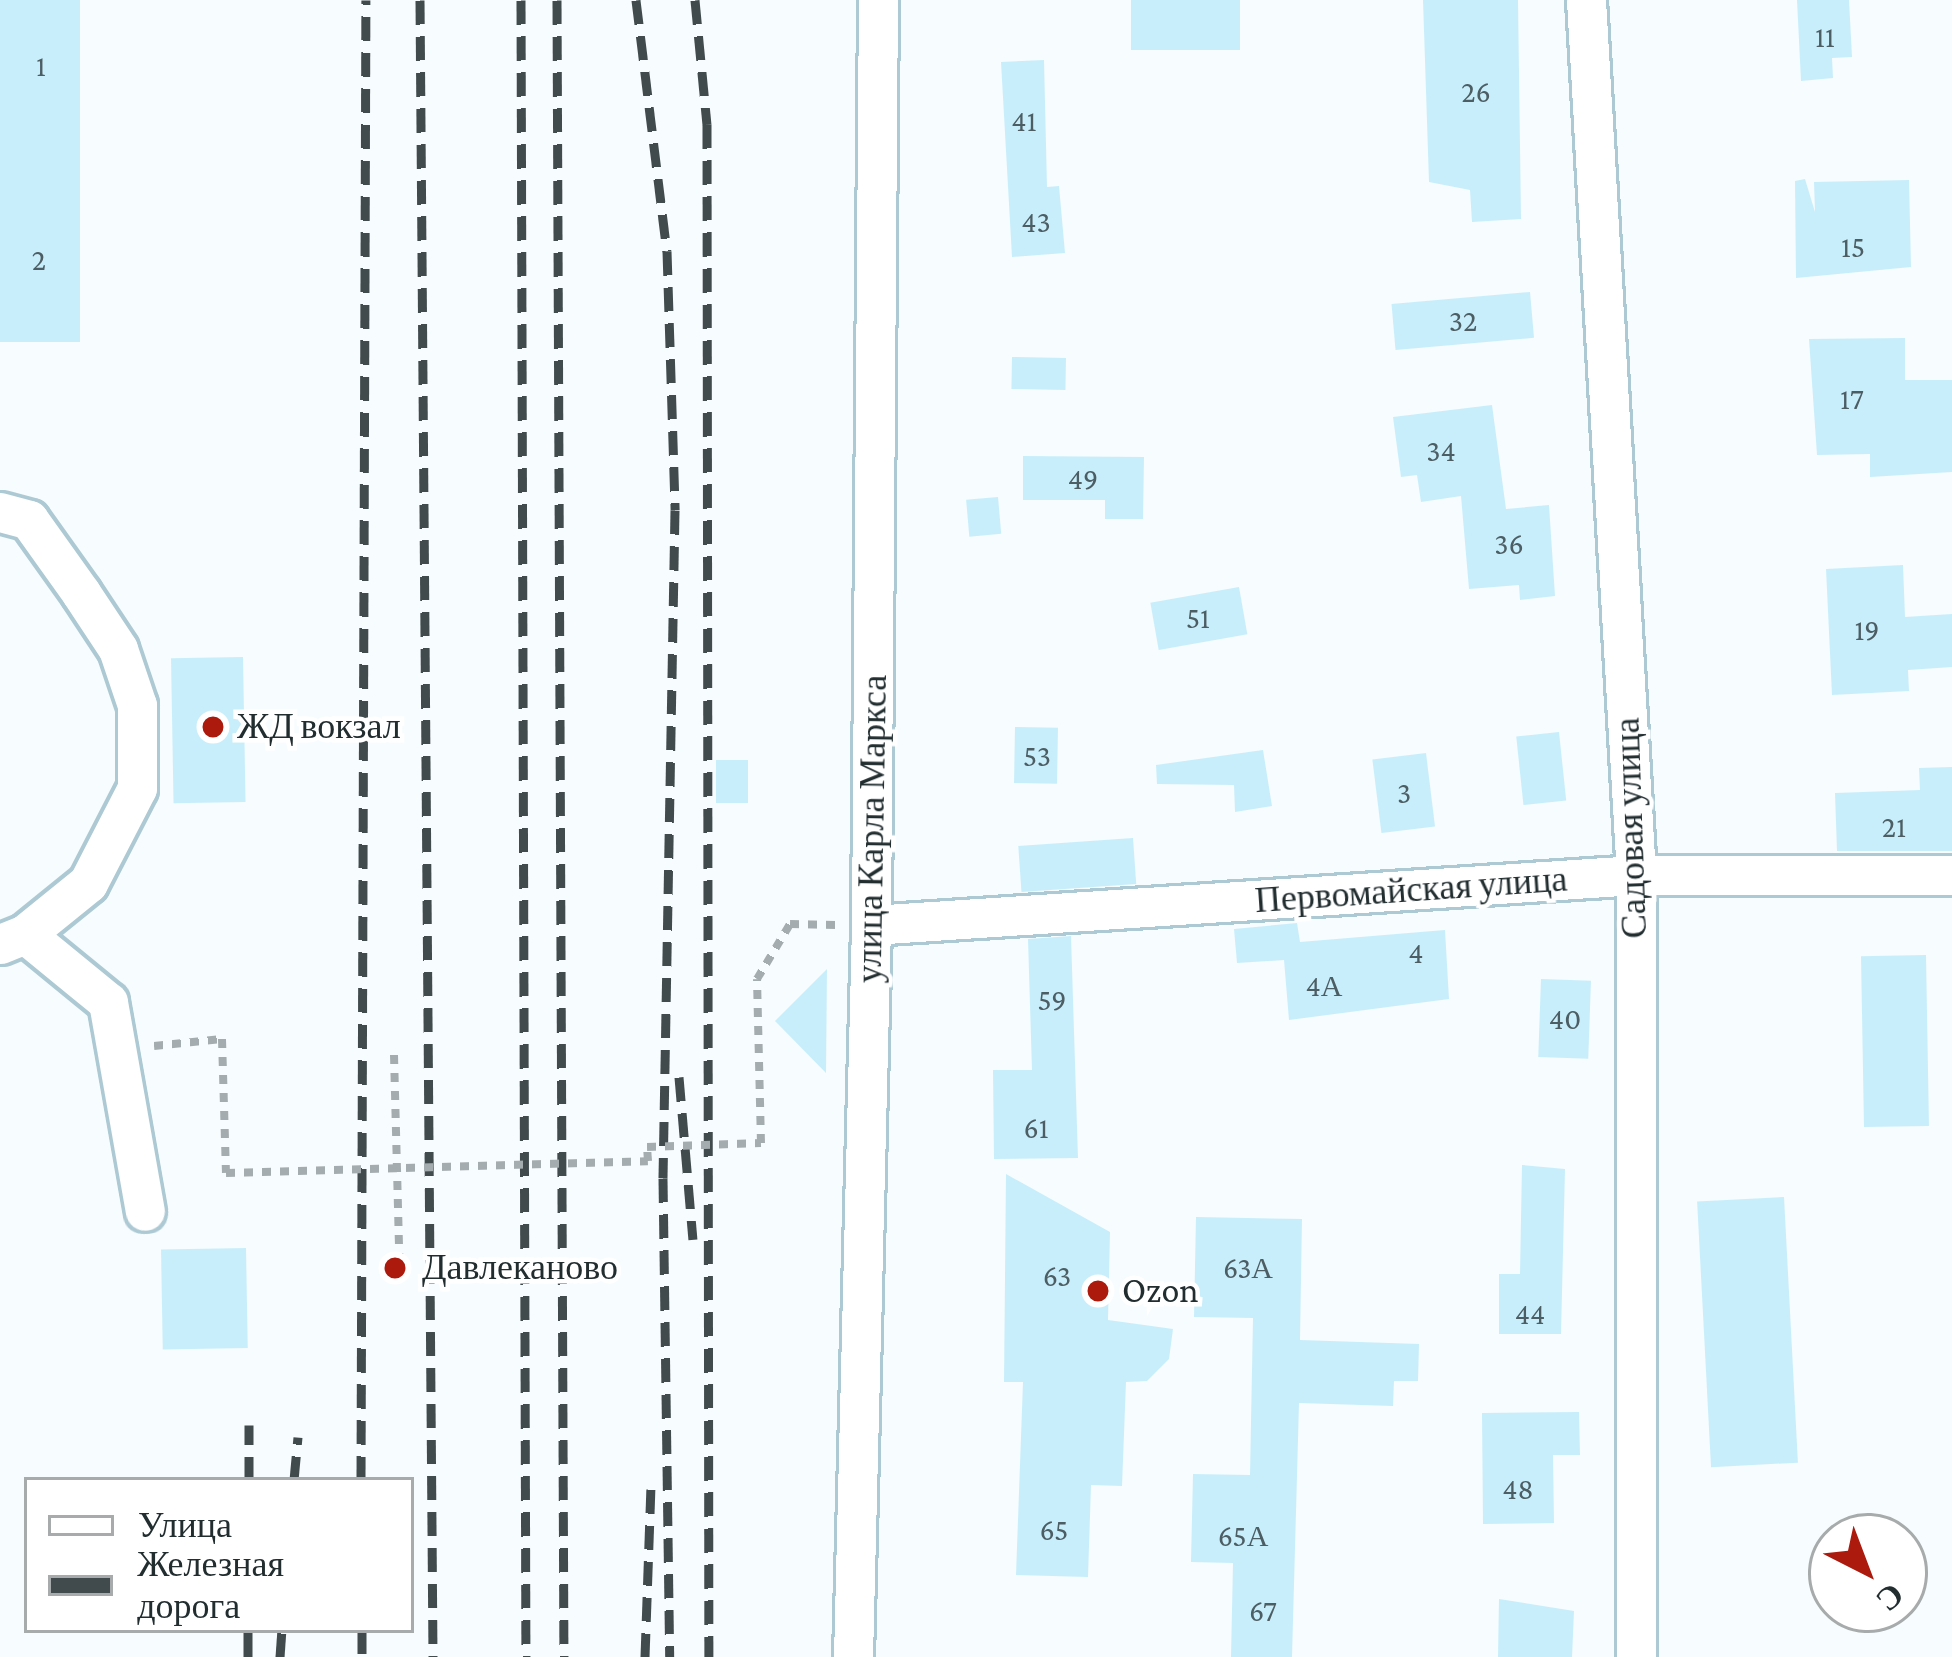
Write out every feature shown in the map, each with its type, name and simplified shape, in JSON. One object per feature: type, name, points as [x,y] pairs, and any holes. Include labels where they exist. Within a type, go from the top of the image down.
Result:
[{"type":"street","name":"улица Карла Маркса","points":[[853,1657],[871,926],[878,0]]},
{"type":"street","name":"Садовая улица","points":[[1586,0],[1636,875],[1636,1657]]},
{"type":"street","points":[[0,512],[28,520],[81,593],[118,649],[137,705],[137,788],[88,883],[12,939],[108,1002],[145,1211]]},
{"type":"street","name":"Первомайская улица","points":[[871,926],[1636,875],[1952,874]]},
{"type":"path","points":[[116,1049],[223,1039],[226,1173],[648,1161],[647,1147],[761,1143],[757,979],[790,924],[871,926]]},
{"type":"path","points":[[394,1055],[400,1289]]},
{"type":"building","points":[[0,0],[80,0],[80,342],[0,342]]},
{"type":"building","points":[[1131,0],[1240,0],[1240,50],[1131,50]]},
{"type":"building","points":[[1423,0],[1518,0],[1521,219],[1472,222],[1470,190],[1429,182]]},
{"type":"building","points":[[1797,0],[1849,0],[1852,57],[1832,58],[1833,78],[1801,81]]},
{"type":"building","points":[[1044,60],[1047,187],[1059,186],[1065,253],[1012,257],[1001,62]]},
{"type":"building","points":[[1805,179],[1815,212],[1814,182],[1909,180],[1911,267],[1796,278],[1795,181]]},
{"type":"building","points":[[1530,292],[1534,338],[1396,350],[1392,304]]},
{"type":"building","points":[[1905,338],[1905,380],[1952,380],[1952,472],[1870,477],[1870,454],[1817,455],[1809,339]]},
{"type":"building","points":[[1012,357],[1066,358],[1065,390],[1011,389]]},
{"type":"building","points":[[1492,405],[1506,509],[1549,505],[1555,596],[1520,600],[1519,585],[1469,589],[1461,496],[1421,502],[1417,475],[1401,477],[1393,417]]},
{"type":"building","points":[[1023,456],[1144,457],[1143,519],[1105,519],[1105,500],[1023,500]]},
{"type":"building","points":[[998,497],[1001,534],[969,537],[966,500]]},
{"type":"building","points":[[1903,565],[1905,617],[1952,614],[1952,667],[1908,670],[1909,691],[1832,695],[1826,569]]},
{"type":"building","points":[[1239,587],[1247,634],[1159,650],[1150,603]]},
{"type":"building","points":[[243,657],[246,802],[174,803],[171,658]]},
{"type":"building","points":[[1015,727],[1058,728],[1057,784],[1014,783]]},
{"type":"building","points":[[1559,732],[1566,801],[1523,805],[1516,736]]},
{"type":"building","points":[[1263,750],[1272,806],[1235,812],[1234,785],[1157,784],[1156,765]]},
{"type":"building","points":[[1426,753],[1435,826],[1381,833],[1372,760]]},
{"type":"building","points":[[716,760],[748,760],[748,803],[716,803]]},
{"type":"building","points":[[1952,767],[1952,851],[1837,851],[1835,793],[1920,790],[1919,768]]},
{"type":"building","points":[[1133,838],[1136,884],[1021,892],[1018,846]]},
{"type":"building","points":[[1297,923],[1300,942],[1445,930],[1449,999],[1289,1020],[1284,960],[1237,963],[1234,929]]},
{"type":"building","points":[[1071,936],[1078,1158],[994,1159],[993,1070],[1032,1070],[1028,939]]},
{"type":"building","points":[[1926,955],[1929,1126],[1864,1127],[1861,956]]},
{"type":"building","points":[[827,969],[826,1073],[775,1021]]},
{"type":"building","points":[[1541,979],[1591,981],[1588,1059],[1538,1057]]},
{"type":"building","points":[[1522,1165],[1565,1169],[1561,1334],[1499,1334],[1499,1274],[1520,1274]]},
{"type":"building","points":[[1006,1174],[1110,1232],[1108,1320],[1173,1329],[1169,1359],[1147,1381],[1126,1382],[1122,1486],[1091,1485],[1088,1577],[1016,1575],[1023,1382],[1004,1382]]},
{"type":"building","points":[[1784,1197],[1798,1463],[1711,1467],[1697,1202]]},
{"type":"building","points":[[1196,1217],[1302,1219],[1300,1340],[1419,1344],[1418,1381],[1394,1381],[1393,1406],[1299,1403],[1292,1657],[1231,1657],[1233,1563],[1191,1562],[1193,1474],[1250,1475],[1253,1318],[1194,1317]]},
{"type":"building","points":[[246,1248],[248,1348],[163,1349],[161,1249]]},
{"type":"building","points":[[1579,1412],[1580,1455],[1553,1455],[1554,1523],[1483,1524],[1482,1413]]},
{"type":"building","points":[[1499,1599],[1574,1611],[1572,1657],[1498,1657]]},
{"type":"railway","points":[[361,1477],[366,0]]},
{"type":"railway","points":[[420,0],[433,1657]]},
{"type":"railway","points":[[521,0],[526,1657]]},
{"type":"railway","points":[[557,0],[564,1657]]},
{"type":"railway","points":[[636,0],[667,251],[675,510],[663,1178],[670,1657]]},
{"type":"railway","points":[[695,0],[707,124],[709,1657]]},
{"type":"railway","points":[[679,1077],[693,1239]]},
{"type":"railway","points":[[249,1425],[249,1477]]},
{"type":"railway","points":[[294,1477],[298,1437]]},
{"type":"railway","points":[[645,1657],[651,1489]]},
{"type":"railway","points":[[248,1633],[248,1657]]},
{"type":"railway","points":[[280,1657],[282,1633]]},
{"type":"railway","points":[[362,1633],[362,1657]]},
{"type":"place","name":"ЖД вокзал","points":[[213,727]]},
{"type":"place","name":"Давлеканово","points":[[395,1268]]},
{"type":"place","name":"Ozon","points":[[1098,1291]]}]
